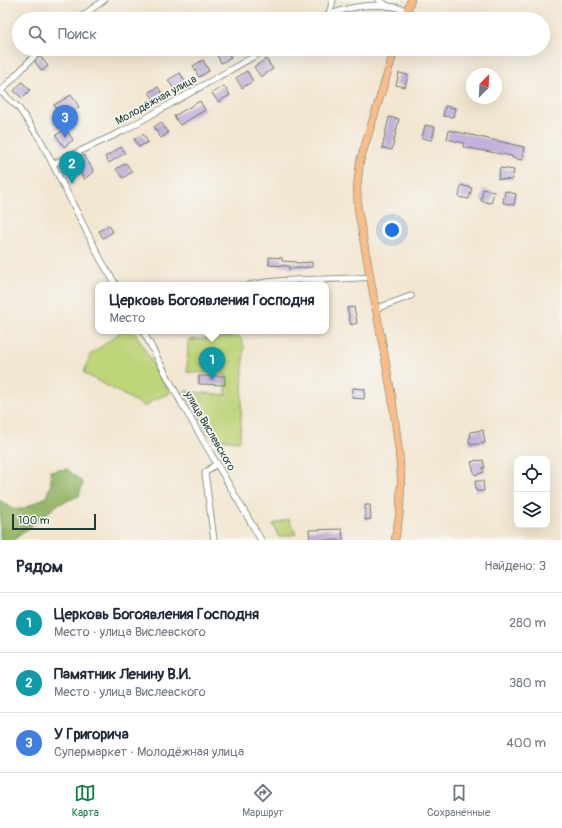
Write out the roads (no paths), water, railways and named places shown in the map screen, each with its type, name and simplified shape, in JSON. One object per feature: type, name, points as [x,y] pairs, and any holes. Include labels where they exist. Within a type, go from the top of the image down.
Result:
[{"type":"main road","points":[[407,10],[411,0]]},
{"type":"main road","points":[[393,56],[360,161],[357,188],[358,210],[392,397],[399,452],[401,478],[400,511],[396,540]]},
{"type":"street","points":[[88,12],[104,0]]},
{"type":"street","points":[[330,12],[333,0]]},
{"type":"street","points":[[379,0],[388,6]]},
{"type":"street","points":[[337,12],[357,7],[388,6],[407,10]]},
{"type":"street","points":[[34,56],[0,91],[18,107],[40,139],[101,260],[114,282]]},
{"type":"street","name":"Молодёжная улица","points":[[53,164],[123,131],[255,56]]},
{"type":"street","points":[[264,282],[370,277]]},
{"type":"street","points":[[375,309],[411,296]]},
{"type":"street","name":"улица Вислевского","points":[[145,334],[182,404],[261,540]]},
{"type":"street","points":[[214,540],[206,473],[217,463]]},
{"type":"place","name":"У Григорича","points":[[65,138]]},
{"type":"place","name":"Памятник Ленину В.И.","points":[[72,184]]},
{"type":"place","name":"Церковь Богоявления Господня","points":[[212,380]]}]
